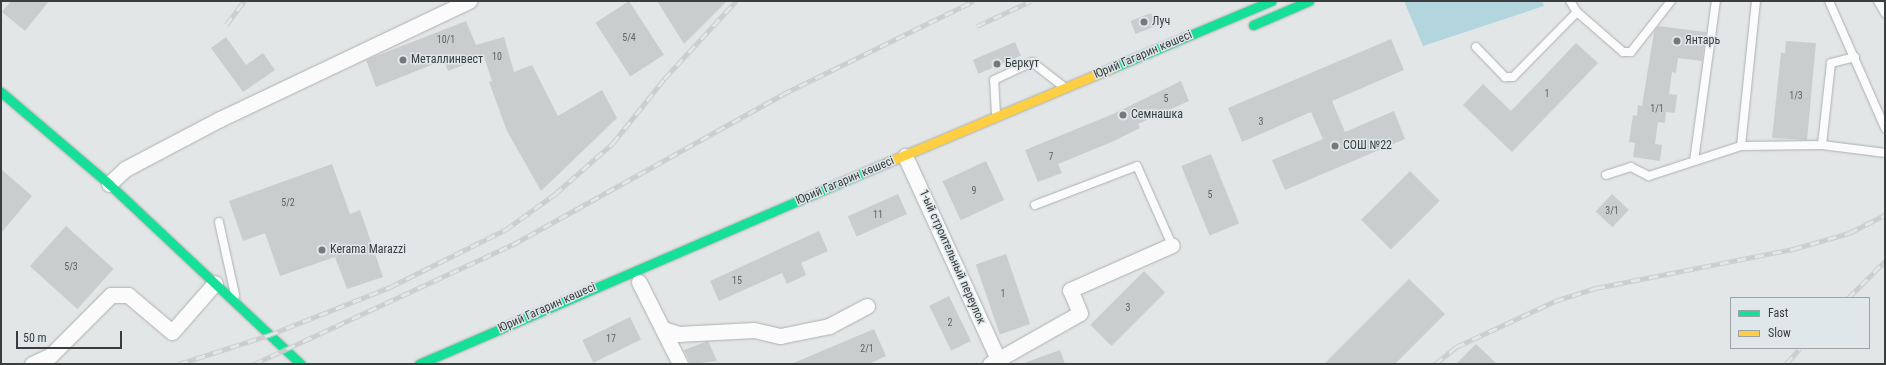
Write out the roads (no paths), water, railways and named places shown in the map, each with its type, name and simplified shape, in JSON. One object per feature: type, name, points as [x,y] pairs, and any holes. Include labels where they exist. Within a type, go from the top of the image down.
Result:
[{"type":"main road","name":"Юрий Гагарин көшесі","points":[[419,364],[996,117],[1272,1]]},
{"type":"main road","points":[[1242,30],[1309,1]]},
{"type":"main road","points":[[1,92],[109,184],[301,364]]},
{"type":"street","points":[[109,184],[125,169],[220,119],[469,1]]},
{"type":"street","name":"1-ый строительный переулок","points":[[906,156],[994,361],[1080,313],[1070,290],[1172,244]]},
{"type":"street","points":[[639,282],[680,364]]},
{"type":"street","points":[[32,364],[51,355],[111,295],[128,295],[172,332],[215,283]]},
{"type":"street","points":[[663,329],[678,334],[754,330],[780,336],[829,326],[867,306]]},
{"type":"lane","points":[[1570,1],[1577,12],[1623,52],[1631,52],[1671,1]]},
{"type":"lane","points":[[1694,161],[1716,1]]},
{"type":"lane","points":[[1742,146],[1756,1]]},
{"type":"lane","points":[[1829,1],[1885,128]]},
{"type":"lane","points":[[1878,1],[1885,13]]},
{"type":"lane","points":[[1476,48],[1505,77],[1513,77],[1577,12]]},
{"type":"lane","points":[[1822,145],[1831,63],[1855,57]]},
{"type":"lane","points":[[996,117],[994,80],[1032,62],[1066,88]]},
{"type":"lane","points":[[1606,174],[1632,167],[1649,176],[1674,170],[1694,161],[1742,146],[1822,145],[1885,153]]},
{"type":"lane","points":[[1034,205],[1137,166],[1172,244]]},
{"type":"lane","points":[[219,222],[237,303]]},
{"type":"railway","points":[[226,25],[244,1]]},
{"type":"railway","points":[[179,364],[269,335],[390,287],[505,230],[555,194],[613,143],[664,79],[736,1]]},
{"type":"railway","points":[[254,364],[512,245],[783,94],[974,1]]},
{"type":"railway","points":[[977,26],[1031,1]]},
{"type":"railway","points":[[1435,364],[1456,347],[1555,301],[1596,288],[1793,249],[1849,233],[1885,215]]},
{"type":"railway","points":[[1849,297],[1885,261]]},
{"type":"railway","points":[[1786,364],[1799,349]]},
{"type":"place","name":"Луч","points":[[1144,22]]},
{"type":"place","name":"Янтарь","points":[[1677,41]]},
{"type":"place","name":"Металлинвест","points":[[403,60]]},
{"type":"place","name":"Беркут","points":[[997,64]]},
{"type":"place","name":"Семнашка","points":[[1123,115]]},
{"type":"place","name":"СОШ №22","points":[[1335,146]]},
{"type":"place","name":"Kerama Marazzi","points":[[322,250]]}]
